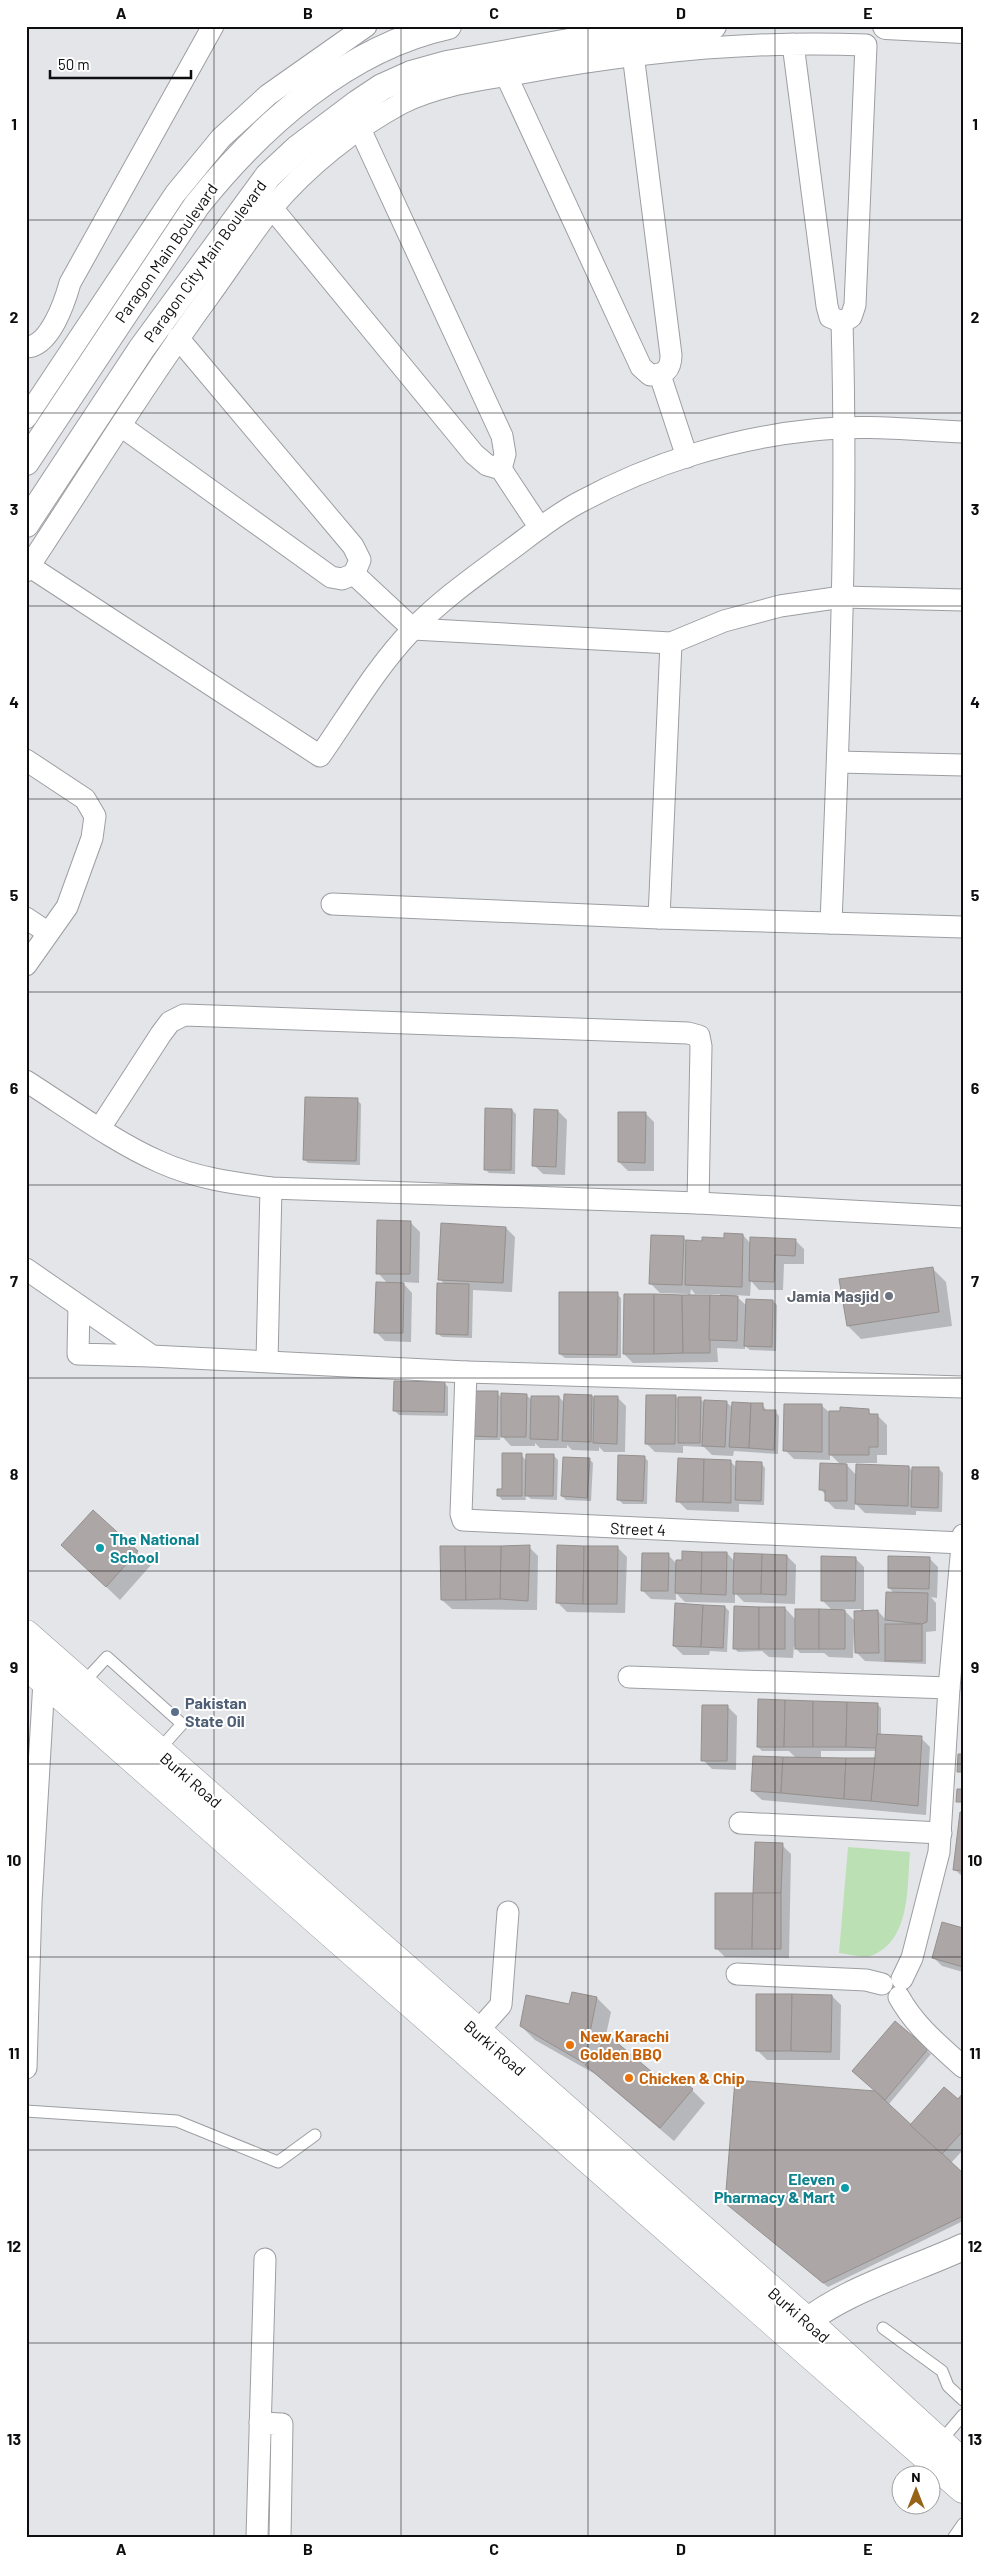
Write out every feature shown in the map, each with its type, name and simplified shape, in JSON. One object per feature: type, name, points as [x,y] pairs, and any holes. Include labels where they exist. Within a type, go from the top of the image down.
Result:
[{"type":"main road","name":"Burki Road","points":[[26,1634],[477,2032],[963,2482]]},
{"type":"main road","name":"Burki Road","points":[[35,1673],[798,2328],[940,2442],[963,2482]]},
{"type":"street","points":[[26,347],[38,342],[47,333],[64,308],[70,283],[213,26]]},
{"type":"street","points":[[26,418],[98,329],[180,188],[221,138],[268,95],[366,26]]},
{"type":"street","name":"Paragon Main Boulevard","points":[[26,462],[98,329],[218,179],[266,128],[320,86],[381,48],[418,33],[448,26]]},
{"type":"street","name":"Paragon City Main Boulevard","points":[[26,524],[145,365],[268,176],[305,158],[358,103],[382,87],[411,74],[447,64],[571,53],[713,26]]},
{"type":"street","points":[[886,26],[963,30]]},
{"type":"street","points":[[793,44],[827,306],[830,317],[842,322],[851,318],[855,305],[866,45],[832,35],[793,44],[717,47],[633,54],[571,53],[506,75],[459,83],[426,92],[400,104],[360,129],[305,158],[272,208],[178,338],[145,365],[120,426],[28,569],[320,756],[389,657],[412,629],[460,586],[579,502],[640,472],[748,441],[812,430],[845,427],[963,432]]},
{"type":"street","points":[[506,75],[641,367],[650,375],[660,375],[671,364],[671,355],[633,54]]},
{"type":"street","points":[[360,129],[502,436],[505,454],[501,469]]},
{"type":"street","points":[[272,208],[474,454],[486,465],[501,469],[540,528]]},
{"type":"street","points":[[64,308],[98,329],[145,365]]},
{"type":"street","points":[[831,923],[838,762],[842,597],[845,427],[842,322]]},
{"type":"street","points":[[120,426],[331,577],[342,579],[354,574],[360,560],[353,546],[178,338]]},
{"type":"street","points":[[660,375],[687,457]]},
{"type":"street","points":[[354,574],[412,629],[671,643],[724,621],[780,606],[842,597],[963,600]]},
{"type":"street","points":[[659,918],[671,643]]},
{"type":"street","points":[[26,760],[85,799],[95,816],[92,838],[67,907],[47,932],[26,965]]},
{"type":"street","points":[[838,762],[963,765]]},
{"type":"street","points":[[332,904],[659,918],[963,927]]},
{"type":"street","points":[[26,918],[47,932]]},
{"type":"street","points":[[100,1128],[161,1034],[170,1022],[184,1015],[688,1033],[699,1036],[701,1046],[698,1203]]},
{"type":"street","points":[[26,1081],[100,1128],[159,1162],[213,1180],[271,1188],[698,1203],[963,1217]]},
{"type":"street","points":[[267,1362],[271,1188]]},
{"type":"street","points":[[26,1269],[152,1356]]},
{"type":"street","points":[[79,1306],[78,1354],[466,1372],[963,1387]]},
{"type":"street","name":"Street 4","points":[[466,1372],[460,1514],[464,1520],[962,1543]]},
{"type":"street","points":[[894,1987],[912,1958],[939,1852],[949,1688],[963,1535]]},
{"type":"street","points":[[26,2068],[35,1673]]},
{"type":"street","points":[[629,1677],[949,1688]]},
{"type":"street","points":[[740,1823],[941,1833]]},
{"type":"street","points":[[477,2032],[501,2005],[508,1912]]},
{"type":"street","points":[[737,1974],[866,1980],[894,1987],[908,2013],[922,2030],[963,2067]]},
{"type":"street","points":[[798,2328],[841,2301],[963,2246]]},
{"type":"street","points":[[257,2537],[265,2259]]},
{"type":"street","points":[[260,2423],[282,2424],[280,2537]]},
{"type":"lane","points":[[83,1683],[107,1657],[182,1724],[158,1751]]},
{"type":"lane","points":[[26,2111],[177,2121],[278,2162],[315,2135]]},
{"type":"lane","points":[[883,2328],[942,2371],[948,2386],[963,2400]]},
{"type":"lane","points":[[940,2442],[963,2415]]},
{"type":"lane","points":[[954,2537],[963,2524]]},
{"type":"green space","points":[[848,1847],[910,1852],[907,1895],[901,1924],[894,1937],[885,1947],[870,1956],[839,1953]]},
{"type":"building","points":[[305,1097],[358,1098],[356,1161],[303,1160]]},
{"type":"building","points":[[485,1108],[512,1109],[511,1170],[484,1170]]},
{"type":"building","points":[[534,1109],[558,1110],[556,1167],[532,1166]]},
{"type":"building","points":[[618,1112],[646,1112],[645,1163],[618,1162]]},
{"type":"building","points":[[377,1220],[411,1221],[410,1274],[376,1274]]},
{"type":"building","points":[[441,1223],[506,1227],[503,1283],[438,1280]]},
{"type":"building","points":[[724,1233],[743,1234],[742,1287],[685,1285],[686,1240],[702,1241],[702,1237],[724,1238]]},
{"type":"building","points":[[651,1235],[684,1236],[682,1285],[649,1284]]},
{"type":"building","points":[[750,1237],[796,1239],[795,1256],[775,1255],[774,1282],[749,1281]]},
{"type":"building","name":"Jamia Masjid","points":[[933,1267],[939,1312],[847,1326],[839,1279]]},
{"type":"building","points":[[376,1282],[404,1283],[403,1333],[374,1333]]},
{"type":"building","points":[[437,1283],[469,1284],[468,1335],[436,1334]]},
{"type":"building","points":[[559,1292],[618,1292],[617,1355],[559,1354]]},
{"type":"building","points":[[624,1294],[654,1294],[654,1354],[623,1354]]},
{"type":"building","points":[[654,1294],[682,1295],[683,1353],[654,1354]]},
{"type":"building","points":[[682,1295],[710,1295],[710,1353],[683,1353]]},
{"type":"building","points":[[710,1295],[738,1296],[737,1341],[709,1340]]},
{"type":"building","points":[[746,1299],[773,1300],[772,1347],[744,1346]]},
{"type":"building","points":[[394,1381],[445,1382],[444,1412],[393,1411]]},
{"type":"building","points":[[471,1391],[498,1391],[497,1437],[470,1436]]},
{"type":"building","points":[[501,1393],[527,1394],[526,1437],[501,1437]]},
{"type":"building","points":[[564,1394],[592,1395],[591,1442],[562,1441]]},
{"type":"building","points":[[646,1395],[676,1395],[675,1444],[645,1444]]},
{"type":"building","points":[[531,1396],[559,1396],[558,1440],[530,1439]]},
{"type":"building","points":[[594,1396],[618,1396],[617,1444],[593,1443]]},
{"type":"building","points":[[678,1397],[701,1397],[700,1443],[678,1443]]},
{"type":"building","points":[[704,1400],[727,1401],[725,1447],[702,1446]]},
{"type":"building","points":[[732,1402],[751,1403],[749,1448],[729,1447]]},
{"type":"building","points":[[751,1403],[763,1403],[763,1410],[776,1410],[774,1450],[749,1448]]},
{"type":"building","points":[[784,1404],[822,1404],[822,1452],[783,1451]]},
{"type":"building","points":[[840,1407],[869,1409],[869,1414],[878,1414],[878,1447],[869,1447],[869,1455],[829,1455],[829,1411],[840,1411]]},
{"type":"building","points":[[502,1453],[522,1453],[522,1496],[497,1496],[497,1489],[502,1489]]},
{"type":"building","points":[[526,1454],[554,1454],[553,1496],[525,1496]]},
{"type":"building","points":[[618,1455],[645,1456],[643,1501],[617,1500]]},
{"type":"building","points":[[563,1457],[590,1458],[587,1498],[561,1496]]},
{"type":"building","points":[[678,1458],[704,1459],[703,1502],[676,1502]]},
{"type":"building","points":[[704,1459],[731,1460],[731,1503],[703,1502]]},
{"type":"building","points":[[736,1461],[762,1462],[761,1501],[735,1500]]},
{"type":"building","points":[[820,1463],[847,1464],[847,1501],[825,1501],[825,1490],[819,1490]]},
{"type":"building","points":[[856,1464],[909,1466],[908,1506],[855,1504]]},
{"type":"building","points":[[912,1467],[939,1467],[938,1508],[911,1507]]},
{"type":"building","name":"The National School","points":[[93,1510],[138,1551],[106,1587],[61,1545]]},
{"type":"building","points":[[530,1545],[528,1601],[500,1599],[501,1546]]},
{"type":"building","points":[[557,1545],[584,1546],[583,1604],[556,1603]]},
{"type":"building","points":[[440,1546],[465,1546],[466,1600],[441,1600]]},
{"type":"building","points":[[465,1546],[501,1546],[500,1599],[466,1600]]},
{"type":"building","points":[[584,1546],[618,1546],[617,1604],[583,1604]]},
{"type":"building","points":[[682,1551],[702,1552],[701,1594],[675,1593],[676,1560],[682,1560]]},
{"type":"building","points":[[702,1552],[727,1552],[726,1595],[701,1594]]},
{"type":"building","points":[[642,1553],[669,1553],[668,1591],[641,1591]]},
{"type":"building","points":[[734,1553],[762,1554],[761,1594],[733,1594]]},
{"type":"building","points":[[762,1554],[787,1555],[786,1595],[761,1594]]},
{"type":"building","points":[[821,1556],[856,1557],[855,1601],[821,1601]]},
{"type":"building","points":[[888,1556],[930,1557],[929,1589],[888,1588]]},
{"type":"building","points":[[886,1592],[928,1593],[927,1622],[922,1624],[885,1620]]},
{"type":"building","points":[[675,1603],[703,1605],[701,1647],[673,1646]]},
{"type":"building","points":[[703,1605],[725,1606],[723,1648],[701,1647]]},
{"type":"building","points":[[734,1606],[759,1607],[759,1649],[733,1649]]},
{"type":"building","points":[[759,1607],[785,1607],[785,1649],[759,1649]]},
{"type":"building","points":[[795,1609],[819,1609],[819,1649],[795,1649]]},
{"type":"building","points":[[819,1609],[845,1610],[845,1649],[819,1649]]},
{"type":"building","points":[[878,1610],[879,1653],[855,1653],[854,1611]]},
{"type":"building","points":[[885,1624],[922,1624],[922,1661],[885,1661]]},
{"type":"building","points":[[758,1699],[785,1700],[784,1747],[757,1747]]},
{"type":"building","points":[[785,1700],[813,1701],[813,1747],[784,1747]]},
{"type":"building","points":[[813,1701],[847,1702],[846,1747],[813,1747]]},
{"type":"building","points":[[847,1702],[878,1703],[877,1748],[846,1747]]},
{"type":"building","points":[[702,1705],[728,1705],[727,1761],[701,1761]]},
{"type":"building","points":[[877,1734],[922,1736],[918,1806],[871,1801]]},
{"type":"building","points":[[958,1754],[963,1754],[963,1772],[957,1772]]},
{"type":"building","points":[[753,1756],[783,1757],[781,1793],[751,1791]]},
{"type":"building","points":[[783,1757],[846,1758],[844,1799],[781,1793]]},
{"type":"building","points":[[846,1758],[875,1758],[871,1801],[844,1799]]},
{"type":"building","points":[[957,1789],[963,1789],[963,1802],[956,1802]]},
{"type":"building","points":[[960,1812],[963,1812],[963,1871],[953,1870]]},
{"type":"building","points":[[755,1842],[783,1843],[781,1893],[753,1893]]},
{"type":"building","points":[[715,1893],[753,1893],[752,1949],[715,1949]]},
{"type":"building","points":[[753,1893],[781,1893],[781,1949],[752,1949]]},
{"type":"building","points":[[942,1922],[963,1928],[963,1967],[932,1958]]},
{"type":"building","name":"New Karachi Golden BBQ","points":[[572,1992],[597,1997],[584,2063],[520,2026],[526,1995],[569,2004]]},
{"type":"building","points":[[756,1994],[792,1994],[791,2051],[756,2051]]},
{"type":"building","points":[[792,1994],[832,1995],[831,2052],[791,2051]]},
{"type":"building","points":[[895,2021],[928,2049],[885,2100],[852,2071]]},
{"type":"building","name":"Chicken & Chip","points":[[609,2036],[665,2083],[673,2073],[693,2089],[660,2128],[585,2065]]},
{"type":"building","name":"Eleven Pharmacy & Mart","points":[[735,2080],[875,2091],[963,2173],[963,2216],[823,2283],[725,2203]]},
{"type":"building","points":[[944,2087],[958,2099],[963,2093],[963,2131],[942,2154],[910,2125]]},
{"type":"place","name":"Jamia Masjid","points":[[889,1296]]},
{"type":"place","name":"The National School","points":[[100,1548]]},
{"type":"place","name":"Pakistan State Oil","points":[[175,1712]]},
{"type":"place","name":"New Karachi Golden BBQ","points":[[570,2045]]},
{"type":"place","name":"Chicken & Chip","points":[[629,2078]]},
{"type":"place","name":"Eleven Pharmacy & Mart","points":[[845,2188]]}]
